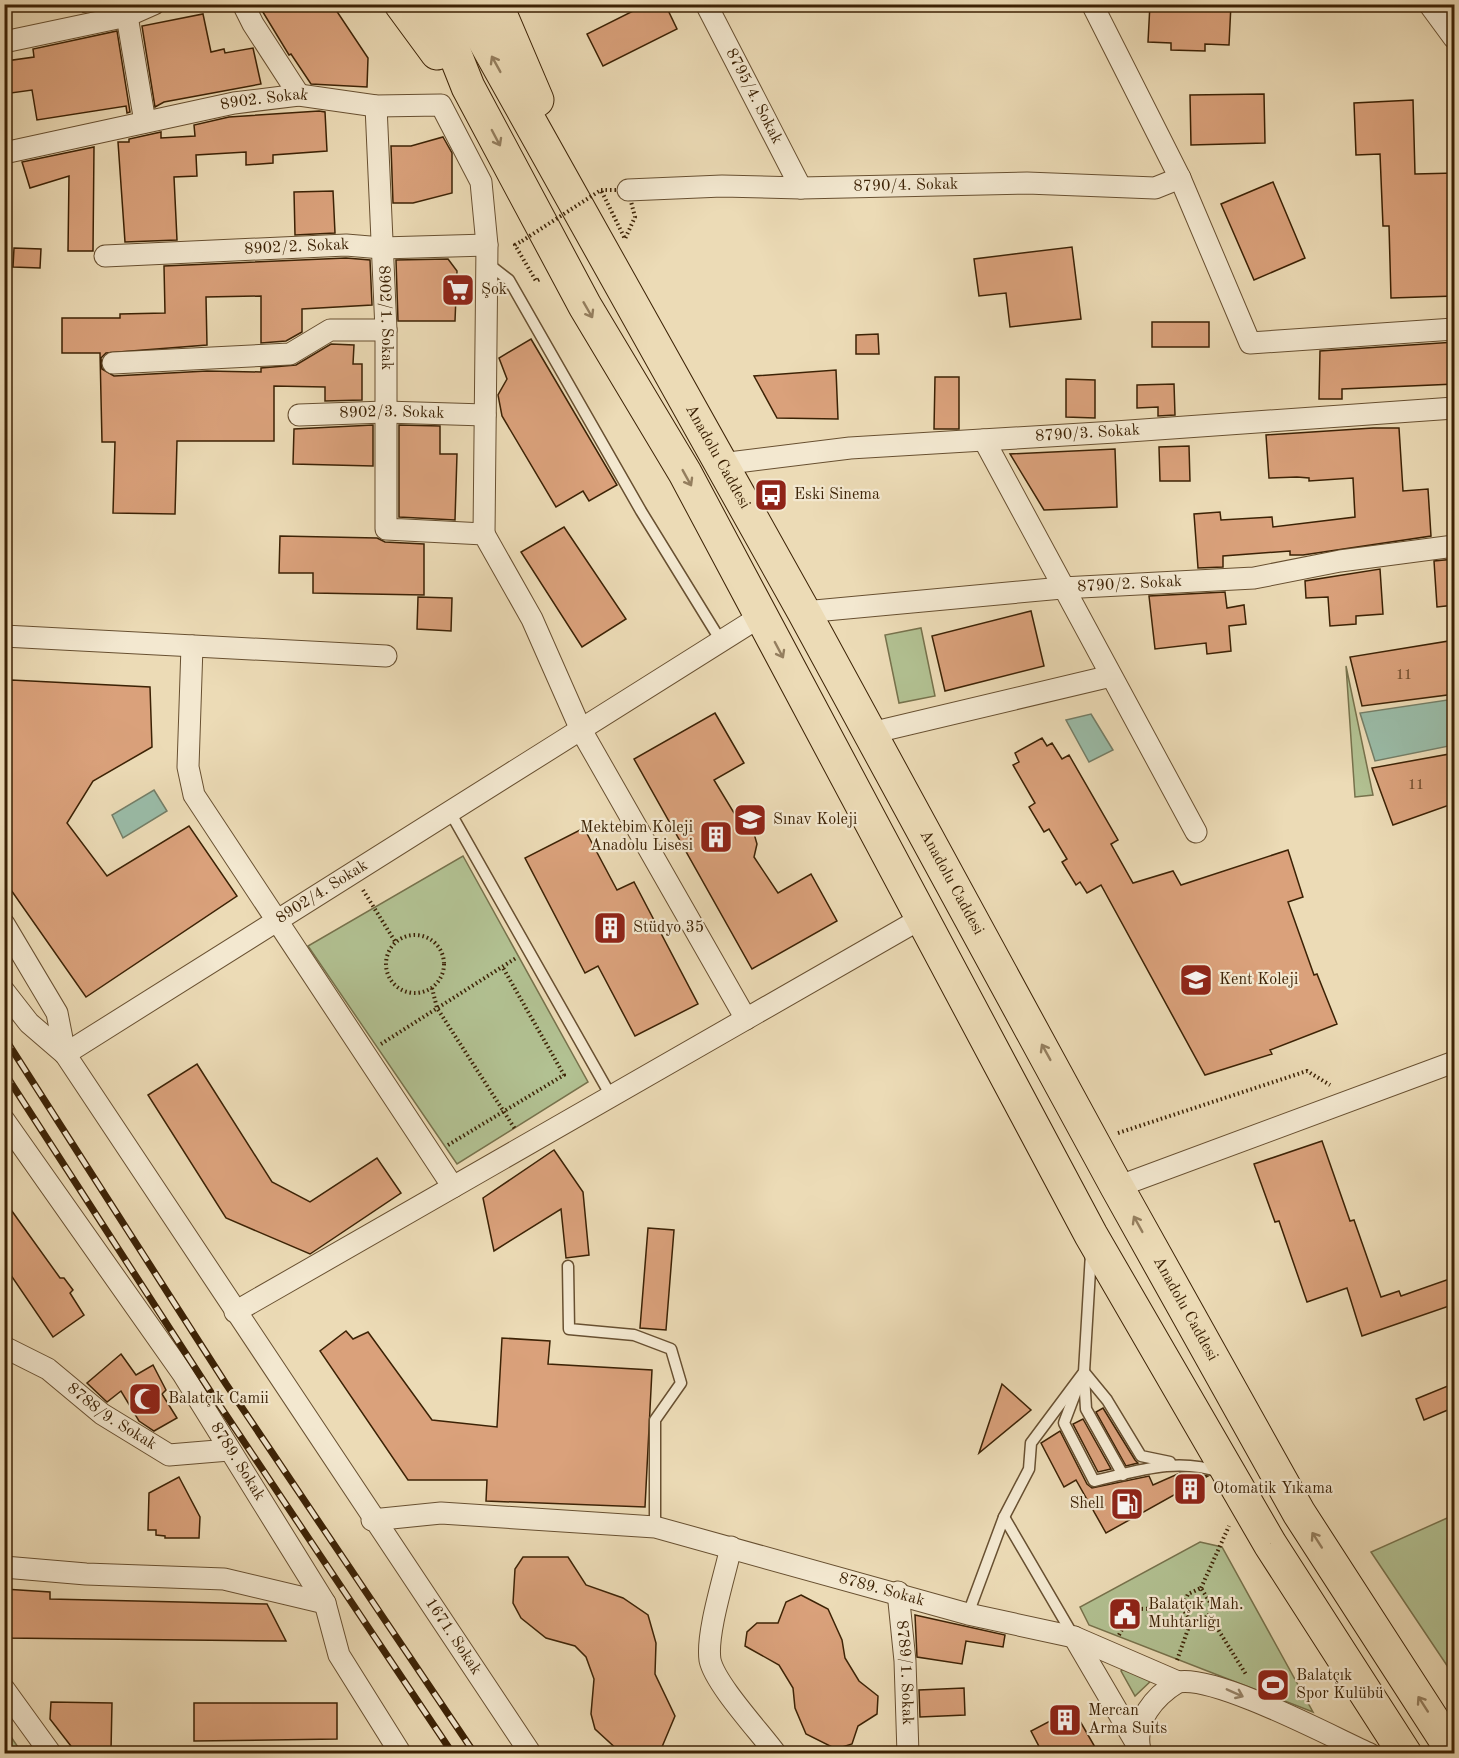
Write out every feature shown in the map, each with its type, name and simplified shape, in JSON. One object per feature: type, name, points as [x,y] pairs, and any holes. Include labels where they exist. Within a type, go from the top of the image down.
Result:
[{"type":"highway","points":[[401,4],[431,46],[468,87]]},
{"type":"highway","points":[[429,4],[447,34],[468,87],[585,306],[685,473],[1091,1235],[1270,1544],[1405,1754]]},
{"type":"highway","name":"Anadolu Caddesi","points":[[464,4],[871,733],[1117,1187],[1299,1513],[1455,1753]]},
{"type":"highway","points":[[496,4],[596,244]]},
{"type":"street","points":[[4,42],[154,4]]},
{"type":"street","points":[[243,4],[252,24],[299,95]]},
{"type":"street","name":"8795/4. Sokak","points":[[706,4],[801,188]]},
{"type":"street","points":[[1092,4],[1180,178],[1250,343],[1455,329]]},
{"type":"street","points":[[1429,4],[1455,38]]},
{"type":"street","points":[[123,10],[145,122]]},
{"type":"street","name":"8902. Sokak","points":[[4,153],[234,103],[299,95],[376,106],[441,105],[481,182],[487,254]]},
{"type":"street","name":"8902/1. Sokak","points":[[376,106],[386,330],[386,528],[484,534]]},
{"type":"street","name":"8790/4. Sokak","points":[[628,190],[722,186],[801,188],[1027,183],[1155,188],[1180,178]]},
{"type":"street","name":"8902/2. Sokak","points":[[105,256],[346,245],[487,254]]},
{"type":"street","points":[[487,254],[484,534],[532,619],[581,730],[746,1018]]},
{"type":"street","points":[[113,363],[290,354],[330,330],[386,330]]},
{"type":"street","name":"8790/3. Sokak","points":[[721,464],[850,447],[1455,408]]},
{"type":"street","name":"8902/3. Sokak","points":[[299,415],[385,412],[485,415]]},
{"type":"street","points":[[984,440],[1196,832]]},
{"type":"street","name":"8790/2. Sokak","points":[[804,612],[1062,588],[1254,578],[1340,561],[1455,546]]},
{"type":"street","name":"8902/4. Sokak","points":[[65,1054],[761,616]]},
{"type":"street","points":[[4,636],[386,656]]},
{"type":"street","points":[[192,646],[188,767],[194,795],[453,1187]]},
{"type":"street","points":[[871,733],[1111,676]]},
{"type":"street","points":[[235,1311],[922,918]]},
{"type":"street","points":[[4,924],[57,1013],[65,1054]]},
{"type":"street","points":[[4,991],[29,1023],[65,1054]]},
{"type":"street","name":"1671. Sokak","points":[[65,1054],[372,1520],[531,1754]]},
{"type":"street","points":[[1117,1187],[1455,1062]]},
{"type":"street","name":"8789. Sokak","points":[[6,1125],[183,1374],[325,1603],[339,1655],[400,1753]]},
{"type":"street","name":"8788/9. Sokak","points":[[4,1347],[48,1369],[102,1414],[169,1455],[229,1450]]},
{"type":"street","name":"8789. Sokak","points":[[372,1520],[441,1513],[655,1527],[898,1592],[968,1614],[1074,1637],[1177,1672],[1190,1680],[1220,1687],[1370,1754]]},
{"type":"street","points":[[731,1547],[710,1640],[710,1660],[716,1676],[776,1754]]},
{"type":"street","points":[[4,1567],[86,1574],[224,1579],[325,1603]]},
{"type":"street","name":"8789/1. Sokak","points":[[898,1592],[905,1661],[909,1754]]},
{"type":"street","points":[[1074,1637],[1140,1751]]},
{"type":"street","points":[[1140,1751],[1139,1734],[1146,1713],[1166,1690],[1177,1672]]},
{"type":"street","points":[[4,1689],[51,1754]]},
{"type":"lane","points":[[487,254],[509,280],[641,511],[721,641]]},
{"type":"lane","points":[[450,812],[611,1096]]},
{"type":"lane","points":[[1091,1235],[1084,1372],[1086,1409],[1123,1475]]},
{"type":"lane","points":[[568,1266],[569,1329],[634,1335],[671,1349],[681,1383],[655,1420],[655,1527]]},
{"type":"lane","points":[[1084,1372],[1107,1400],[1141,1456],[1204,1467],[1231,1476]]},
{"type":"lane","points":[[1084,1372],[1064,1423],[1094,1481],[1174,1463]]},
{"type":"lane","points":[[968,1614],[1004,1517],[1029,1469],[1031,1443],[1084,1372]]},
{"type":"lane","points":[[1004,1517],[1074,1637]]},
{"type":"path","points":[[522,241],[601,190]]},
{"type":"path","points":[[352,873],[396,943]]},
{"type":"path","points":[[412,935],[430,939],[437,944],[444,962],[439,981],[432,987],[413,992],[395,984],[387,968],[390,950],[396,943],[412,935]]},
{"type":"path","points":[[365,1054],[527,951]]},
{"type":"path","points":[[432,1155],[564,1076],[502,966]]},
{"type":"path","points":[[432,987],[437,1008],[525,1145]]},
{"type":"path","points":[[1094,1141],[1307,1071],[1353,1100]]},
{"type":"path","points":[[1182,1608],[1188,1594],[1201,1588],[1232,1519]]},
{"type":"path","points":[[1201,1588],[1211,1604],[1209,1616],[1253,1686]]},
{"type":"path","points":[[1137,1609],[1182,1608]]},
{"type":"path","points":[[1182,1608],[1191,1621]]},
{"type":"path","points":[[1191,1621],[1201,1621],[1209,1616]]},
{"type":"path","points":[[1116,1641],[1127,1620]]},
{"type":"path","points":[[1177,1672],[1191,1621]]},
{"type":"shaded area","points":[[921,628],[935,696],[899,703],[885,635]]},
{"type":"shaded area","points":[[1346,666],[1373,795],[1355,797]]},
{"type":"shaded area","points":[[1454,699],[1454,745],[1375,761],[1360,713]]},
{"type":"shaded area","points":[[1091,714],[1113,750],[1089,762],[1066,720]]},
{"type":"shaded area","points":[[154,790],[167,811],[123,838],[112,815]]},
{"type":"shaded area","points":[[463,856],[588,1082],[457,1164],[308,946]]},
{"type":"shaded area","points":[[1454,1515],[1454,1676],[1371,1552]]},
{"type":"shaded area","points":[[1200,1542],[1222,1547],[1313,1712],[1089,1625],[1080,1607]]},
{"type":"shaded area","points":[[1127,1666],[1153,1679],[1135,1696],[1121,1671]]},
{"type":"shaded area","points":[[5,1728],[22,1753],[5,1753]]},
{"type":"building","points":[[82,4],[107,4],[108,7],[83,12]]},
{"type":"building","points":[[258,4],[332,4],[368,58],[367,87],[311,84],[291,54],[289,55]]},
{"type":"building","points":[[647,4],[665,4],[677,29],[603,66],[587,34]]},
{"type":"building","points":[[1150,4],[1231,4],[1229,45],[1205,44],[1205,51],[1171,50],[1171,43],[1148,42]]},
{"type":"building","points":[[203,14],[211,52],[224,49],[225,53],[253,48],[261,84],[164,102],[155,107],[142,26]]},
{"type":"building","points":[[117,31],[130,112],[127,113],[126,106],[37,120],[32,90],[11,93],[6,61],[34,57],[33,49]]},
{"type":"building","points":[[1264,94],[1265,143],[1191,145],[1190,95]]},
{"type":"building","points":[[1413,100],[1415,174],[1455,173],[1455,296],[1391,298],[1389,226],[1383,226],[1380,154],[1356,155],[1354,103]]},
{"type":"building","points":[[325,112],[327,151],[273,155],[273,163],[246,165],[246,152],[196,155],[197,176],[174,177],[177,240],[125,242],[118,142],[129,142],[129,139],[161,132],[161,138],[195,136],[194,125],[229,117]]},
{"type":"building","points":[[443,137],[452,153],[452,193],[413,203],[393,203],[391,146],[411,146]]},
{"type":"building","points":[[94,147],[93,251],[68,251],[69,176],[30,188],[22,162]]},
{"type":"building","points":[[1273,182],[1305,258],[1254,280],[1221,204]]},
{"type":"building","points":[[333,191],[335,233],[295,235],[294,192]]},
{"type":"building","points":[[1072,247],[1081,319],[1010,327],[1006,293],[979,296],[974,259]]},
{"type":"building","points":[[14,248],[41,249],[40,268],[13,267]]},
{"type":"building","points":[[346,258],[370,260],[372,305],[302,309],[302,332],[286,341],[261,343],[261,296],[206,297],[207,345],[106,353],[101,358],[102,369],[114,376],[207,371],[261,372],[261,368],[296,365],[331,344],[354,345],[353,364],[362,364],[362,400],[325,401],[325,387],[274,386],[274,441],[177,441],[175,514],[113,513],[115,442],[102,442],[100,353],[62,353],[62,318],[120,318],[120,314],[165,313],[164,266]]},
{"type":"building","points":[[448,259],[457,271],[455,321],[398,321],[396,260]]},
{"type":"building","points":[[1152,322],[1209,322],[1209,347],[1152,347]]},
{"type":"building","points":[[878,334],[879,354],[856,354],[856,335]]},
{"type":"building","points":[[531,339],[617,485],[589,501],[583,491],[556,507],[502,416],[498,395],[507,379],[499,358]]},
{"type":"building","points":[[1455,342],[1455,384],[1342,389],[1342,399],[1319,399],[1320,351]]},
{"type":"building","points":[[836,370],[838,419],[777,418],[754,376]]},
{"type":"building","points":[[935,377],[959,377],[959,429],[934,429]]},
{"type":"building","points":[[1066,379],[1095,380],[1095,418],[1066,417]]},
{"type":"building","points":[[1174,384],[1175,415],[1158,416],[1158,407],[1137,408],[1137,385]]},
{"type":"building","points":[[373,425],[373,466],[293,464],[294,429]]},
{"type":"building","points":[[399,425],[440,426],[440,454],[457,454],[455,520],[399,517]]},
{"type":"building","points":[[1399,428],[1403,491],[1428,489],[1431,536],[1303,555],[1290,555],[1290,551],[1223,556],[1223,567],[1198,568],[1194,514],[1220,512],[1221,520],[1272,517],[1273,527],[1355,517],[1353,478],[1309,481],[1309,478],[1297,477],[1269,478],[1266,435]]},
{"type":"building","points":[[1189,446],[1190,481],[1160,481],[1159,447]]},
{"type":"building","points":[[1115,449],[1117,507],[1044,510],[1010,454]]},
{"type":"building","points":[[564,527],[626,619],[582,647],[521,552]]},
{"type":"building","points":[[280,536],[377,538],[385,542],[424,544],[424,595],[313,593],[313,573],[279,573]]},
{"type":"building","points":[[1455,559],[1455,605],[1437,607],[1434,561]]},
{"type":"building","points":[[1380,569],[1383,614],[1356,616],[1356,624],[1330,626],[1328,597],[1306,598],[1305,581]]},
{"type":"building","points":[[1225,592],[1227,608],[1244,605],[1246,624],[1229,626],[1231,651],[1207,654],[1206,643],[1155,649],[1149,596]]},
{"type":"building","points":[[418,597],[452,598],[451,631],[417,629]]},
{"type":"building","points":[[1031,611],[1044,666],[945,691],[932,636]]},
{"type":"building","points":[[1455,640],[1455,694],[1362,706],[1350,657]]},
{"type":"building","points":[[11,680],[150,687],[152,747],[93,781],[67,823],[107,876],[189,826],[237,896],[86,997],[4,880],[4,761]]},
{"type":"building","name":"Mektebim Koleji Anadolu Lisesi","points":[[715,713],[744,763],[714,780],[734,813],[745,819],[753,830],[757,844],[754,857],[778,893],[811,874],[837,921],[752,969],[634,759]]},
{"type":"building","points":[[1042,738],[1047,746],[1052,743],[1062,759],[1069,755],[1118,840],[1111,844],[1133,883],[1173,871],[1181,885],[1288,850],[1303,897],[1288,902],[1314,975],[1317,974],[1337,1024],[1270,1050],[1272,1054],[1205,1075],[1101,885],[1087,893],[1080,882],[1076,885],[1062,862],[1067,859],[1049,829],[1044,832],[1029,807],[1035,803],[1013,765],[1019,762],[1015,753]]},
{"type":"building","points":[[1455,753],[1455,803],[1393,825],[1372,768]]},
{"type":"building","name":"Stüdyo 35","points":[[584,828],[617,890],[634,882],[698,1004],[635,1036],[598,966],[585,973],[525,858]]},
{"type":"building","points":[[197,1064],[272,1182],[310,1202],[377,1158],[401,1193],[310,1254],[226,1218],[148,1095]]},
{"type":"building","points":[[1322,1141],[1350,1221],[1354,1220],[1381,1297],[1399,1291],[1401,1296],[1455,1277],[1455,1304],[1362,1336],[1347,1288],[1307,1302],[1279,1221],[1275,1222],[1254,1164]]},
{"type":"building","points":[[554,1150],[583,1192],[589,1255],[566,1258],[561,1209],[494,1251],[483,1198]]},
{"type":"building","points":[[4,1200],[60,1278],[64,1278],[73,1290],[70,1293],[84,1315],[53,1337],[4,1265]]},
{"type":"building","points":[[648,1228],[674,1230],[666,1330],[640,1328]]},
{"type":"building","points":[[346,1331],[353,1339],[368,1332],[432,1420],[497,1427],[502,1338],[550,1341],[548,1364],[652,1370],[645,1507],[486,1501],[487,1480],[408,1480],[320,1351]]},
{"type":"building","name":"Balatçık Camii","points":[[121,1354],[136,1375],[153,1365],[166,1390],[162,1394],[177,1418],[154,1431],[139,1421],[121,1391],[107,1402],[87,1383]]},
{"type":"building","points":[[1455,1383],[1455,1407],[1424,1420],[1416,1399]]},
{"type":"building","points":[[1002,1384],[1031,1410],[979,1453]]},
{"type":"building","points":[[1103,1408],[1138,1463],[1126,1466],[1096,1412]]},
{"type":"building","points":[[1083,1419],[1111,1469],[1098,1472],[1073,1424]]},
{"type":"building","points":[[1060,1431],[1087,1484],[1092,1488],[1149,1476],[1153,1485],[1180,1473],[1208,1476],[1106,1533],[1076,1480],[1064,1487],[1041,1443]]},
{"type":"building","points":[[179,1477],[200,1517],[199,1538],[165,1538],[165,1536],[156,1535],[156,1530],[148,1530],[149,1493]]},
{"type":"building","points":[[523,1557],[568,1557],[586,1585],[623,1598],[648,1615],[656,1643],[655,1674],[675,1716],[659,1754],[620,1752],[595,1729],[591,1714],[594,1679],[586,1657],[575,1646],[546,1638],[521,1618],[513,1603],[515,1569]]},
{"type":"building","points":[[4,1589],[50,1592],[50,1599],[267,1604],[286,1641],[4,1638]]},
{"type":"building","points":[[801,1595],[828,1609],[842,1640],[845,1658],[859,1681],[878,1696],[877,1714],[858,1726],[852,1744],[836,1749],[806,1734],[795,1708],[793,1688],[779,1665],[745,1646],[747,1632],[757,1623],[778,1623],[786,1602]]},
{"type":"building","name":"Balatçık Mah. Muhtarlığı","points":[[1125,1599],[1138,1607],[1133,1619],[1118,1621],[1114,1607]]},
{"type":"building","points":[[915,1615],[1005,1635],[1003,1647],[966,1641],[962,1664],[917,1657]]},
{"type":"building","points":[[964,1688],[965,1715],[920,1717],[919,1690]]},
{"type":"building","points":[[51,1702],[112,1703],[111,1751],[74,1750],[50,1719]]},
{"type":"building","points":[[194,1703],[337,1703],[337,1739],[194,1741]]},
{"type":"building","name":"Mercan Arma Suits","points":[[1073,1709],[1099,1754],[1043,1754],[1031,1731]]},
{"type":"railway","points":[[4,1037],[226,1384],[475,1754]]},
{"type":"railway","points":[[4,1072],[212,1394],[453,1754]]},
{"type":"place","name":"Şok","points":[[458,290]]},
{"type":"place","name":"Eski Sinema","points":[[771,495]]},
{"type":"place","name":"Sınav Koleji","points":[[750,820]]},
{"type":"place","name":"Mektebim Koleji Anadolu Lisesi","points":[[716,837]]},
{"type":"place","name":"Stüdyo 35","points":[[610,928]]},
{"type":"place","name":"Kent Koleji","points":[[1196,980]]},
{"type":"place","name":"Balatçık Camii","points":[[145,1399]]},
{"type":"place","name":"Otomatik Yıkama","points":[[1190,1489]]},
{"type":"place","name":"Shell","points":[[1127,1504]]},
{"type":"place","name":"Balatçık Mah. Muhtarlığı","points":[[1125,1614]]},
{"type":"place","name":"Balatçık Spor Kulübü","points":[[1273,1685]]},
{"type":"place","name":"Mercan Arma Suits","points":[[1065,1720]]}]
